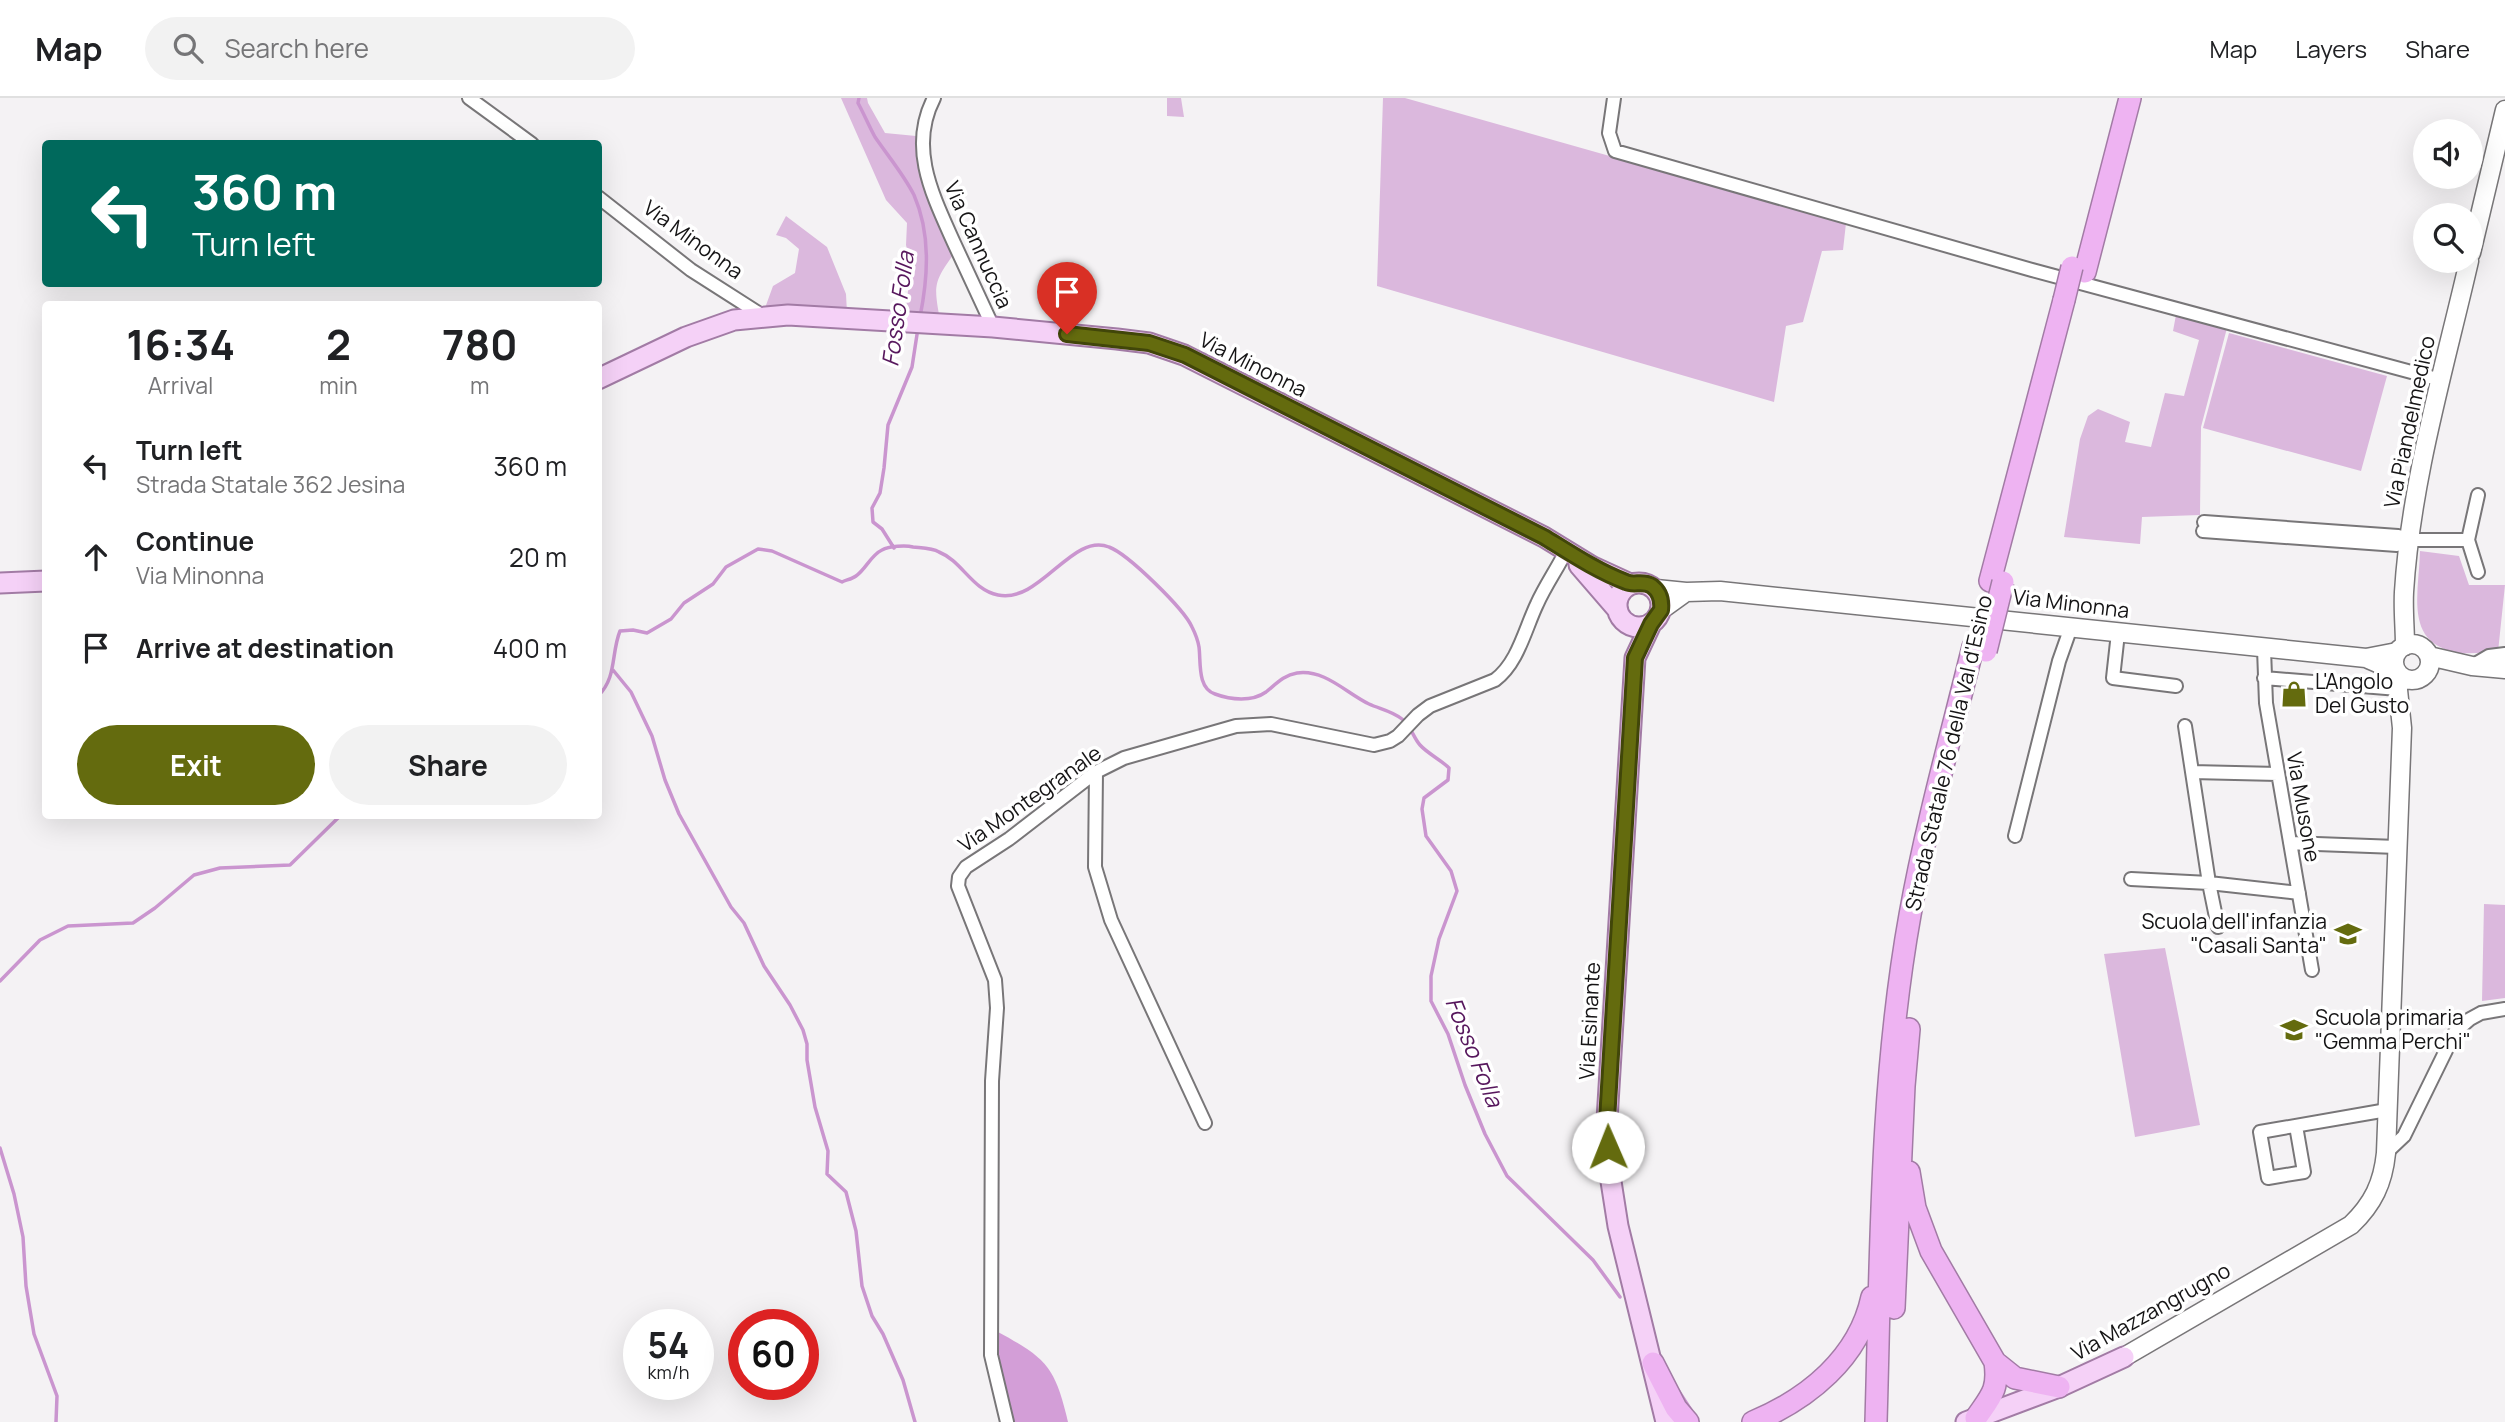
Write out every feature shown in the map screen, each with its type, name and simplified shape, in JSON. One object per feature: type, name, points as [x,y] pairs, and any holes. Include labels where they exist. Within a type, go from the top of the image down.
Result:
[{"type":"highway","name":"Strada Statale 76 della Val d'Esino","points":[[2079,270],[2116,98]]},
{"type":"highway","name":"Strada Statale 76 della Val d'Esino","points":[[1877,1422],[1889,1081],[1909,917],[1924,842],[1979,649],[2070,302],[2130,98]]},
{"type":"highway","name":"Strada Statale 76 della Val d'Esino","points":[[1888,1422],[1904,1086],[1912,995],[1922,922],[1979,649]]},
{"type":"highway","points":[[1912,995],[1906,1122],[1914,1208],[1931,1251],[1995,1362],[2015,1378],[2059,1387]]},
{"type":"highway","points":[[1753,1422],[1792,1404],[1824,1378],[1853,1347],[1868,1314],[1881,1258]]},
{"type":"highway","points":[[1982,1418],[1995,1390],[1995,1362]]},
{"type":"highway","points":[[1653,1363],[1676,1408],[1688,1422]]},
{"type":"main road","points":[[2483,203],[2505,110]]},
{"type":"main road","name":"Via Piandelmedico","points":[[2414,660],[2411,625],[2404,595],[2409,540],[2426,446],[2466,273]]},
{"type":"main road","name":"Via Minonna","points":[[602,377],[686,337],[734,320],[788,315],[993,327],[1149,343],[1185,355],[1544,537],[1630,584]]},
{"type":"main road","name":"Via Minonna","points":[[1566,551],[1589,575],[1619,614]]},
{"type":"main road","points":[[0,583],[42,581]]},
{"type":"main road","points":[[1656,617],[1662,603],[1656,589],[1643,583],[1630,584],[1619,594],[1619,614],[1632,626],[1656,617],[1686,592]]},
{"type":"main road","name":"Via Minonna","points":[[1656,589],[1720,591],[2264,649],[2505,669]]},
{"type":"main road","name":"Via Esinante","points":[[1619,614],[1635,658],[1607,1120],[1610,1175],[1618,1226],[1666,1422]]},
{"type":"main road","name":"Via Esinante","points":[[1635,658],[1656,617]]},
{"type":"main road","points":[[2402,728],[2398,689],[2414,660]]},
{"type":"main road","points":[[2386,1153],[2402,728],[2414,660]]},
{"type":"main road","name":"Via Mazzangrugno","points":[[1982,1418],[2124,1357],[2350,1224],[2376,1196],[2383,1178],[2386,1153]]},
{"type":"street","points":[[469,98],[526,140]]},
{"type":"street","name":"Via Cannuccia","points":[[934,98],[926,113],[922,146],[924,165],[932,194],[993,327]]},
{"type":"street","points":[[1614,98],[1609,133],[1615,150],[2032,270],[2441,380]]},
{"type":"street","name":"Via Minonna","points":[[602,200],[691,270],[763,317]]},
{"type":"street","points":[[2478,495],[2468,540],[2478,572]]},
{"type":"street","points":[[2204,526],[2398,536],[2409,540],[2468,540]]},
{"type":"street","name":"Via Montegranale","points":[[1007,1422],[991,1354],[992,1081],[997,1008],[995,980],[961,895],[959,877],[966,867],[1009,839],[1096,772],[1125,758],[1236,726],[1271,724],[1374,745],[1390,741],[1430,706],[1502,675],[1514,656],[1537,602],[1566,551]]},
{"type":"street","points":[[1553,578],[1574,573],[1589,575]]},
{"type":"street","points":[[2015,836],[2059,661],[2071,627]]},
{"type":"street","points":[[2118,633],[2113,678],[2176,685]]},
{"type":"street","name":"Via Musone","points":[[2264,649],[2266,703],[2312,970]]},
{"type":"street","points":[[2472,666],[2489,656],[2505,654]]},
{"type":"street","points":[[2264,678],[2398,689]]},
{"type":"street","points":[[2185,726],[2218,927]]},
{"type":"street","points":[[1096,772],[1095,867],[1102,895],[1205,1123]]},
{"type":"street","points":[[2192,772],[2278,774]]},
{"type":"street","points":[[2290,843],[2396,847]]},
{"type":"street","points":[[2131,879],[2209,883],[2298,893]]},
{"type":"street","points":[[2386,1153],[2404,1136],[2455,1032],[2481,1013],[2505,1009]]},
{"type":"street","points":[[2296,1126],[2304,1172],[2268,1178],[2260,1132],[2387,1110]]},
{"type":"shaded area","points":[[841,98],[867,98],[885,133],[916,136],[926,194],[953,255],[937,285],[940,320],[905,316],[911,266],[906,245],[907,223],[886,200]]},
{"type":"shaded area","points":[[1167,98],[1181,98],[1184,117],[1167,116]]},
{"type":"shaded area","points":[[1383,98],[1405,98],[1846,223],[1843,250],[1822,251],[1803,322],[1786,326],[1774,402],[1377,286]]},
{"type":"shaded area","points":[[786,216],[827,247],[846,294],[847,313],[765,308],[773,286],[795,273],[799,249],[786,238],[776,235]]},
{"type":"shaded area","points":[[2176,315],[2227,328],[2201,427],[2200,515],[2142,517],[2140,544],[2064,537],[2080,439],[2088,416],[2098,409],[2130,422],[2125,442],[2151,447],[2165,393],[2184,396],[2199,340],[2173,331]]},
{"type":"shaded area","points":[[2229,333],[2387,376],[2361,471],[2203,428]]},
{"type":"shaded area","points":[[2420,551],[2459,556],[2469,585],[2505,585],[2498,652],[2460,653],[2442,648],[2430,640],[2422,629],[2418,615]]},
{"type":"shaded area","points":[[2484,904],[2505,905],[2505,998],[2482,1001]]},
{"type":"shaded area","points":[[2165,948],[2200,1125],[2135,1137],[2104,954]]},
{"type":"shaded area","points":[[998,1332],[1028,1350],[1047,1367],[1059,1389],[1068,1422],[1012,1422],[1002,1377]]},
{"type":"waterway","name":"Fosso Folla","points":[[859,98],[858,103],[875,137],[906,180],[919,210],[926,256],[920,317]]},
{"type":"waterway","name":"Fosso Folla","points":[[894,548],[882,529],[873,522],[872,508],[880,493],[888,425],[912,367],[918,328]]},
{"type":"waterway","name":"Fosso Folla","points":[[602,691],[611,673],[620,631],[647,633],[671,619],[684,603],[713,584],[726,567],[758,549],[772,551],[842,582],[856,576],[878,552],[885,549],[902,546],[930,549],[947,556],[974,582],[989,592],[1013,595],[1042,580],[1082,549],[1095,545],[1109,547],[1129,560],[1187,619],[1197,640],[1201,674],[1209,691],[1228,698],[1248,699],[1266,692],[1288,676],[1307,673],[1326,678],[1369,704],[1398,716],[1408,725],[1420,745],[1449,768],[1448,780],[1424,798],[1422,809],[1426,836],[1451,871],[1457,891],[1439,939],[1431,976],[1431,1001],[1448,1034],[1485,1134],[1507,1176],[1593,1260],[1620,1297]]},
{"type":"waterway","points":[[613,670],[631,692],[652,736],[665,780],[679,814],[731,907],[744,923],[764,966],[803,1030],[815,1107],[828,1151],[827,1174],[846,1192],[856,1231],[862,1286],[872,1316],[903,1380],[915,1422]]},
{"type":"waterway","points":[[0,981],[40,940],[68,926],[133,923],[194,875],[220,868],[290,865],[337,819]]},
{"type":"waterway","points":[[0,1148],[23,1237],[26,1286],[34,1334],[57,1396],[56,1422]]},
{"type":"waterway","points":[[1678,1390],[1691,1410]]},
{"type":"place","name":"L'Angolo Del Gusto","points":[[2294,694]]},
{"type":"place","name":"Scuola dell'infanzia \"Casali Santa\"","points":[[2348,934]]},
{"type":"place","name":"Scuola primaria \"Gemma Perchi\"","points":[[2294,1030]]},
{"type":"route","points":[[1067,334],[1149,343],[1185,355],[1544,537],[1593,567],[1630,584],[1636,582],[1650,585],[1660,595],[1662,603],[1659,616],[1651,624],[1635,658],[1607,1120],[1608,1147]]}]
